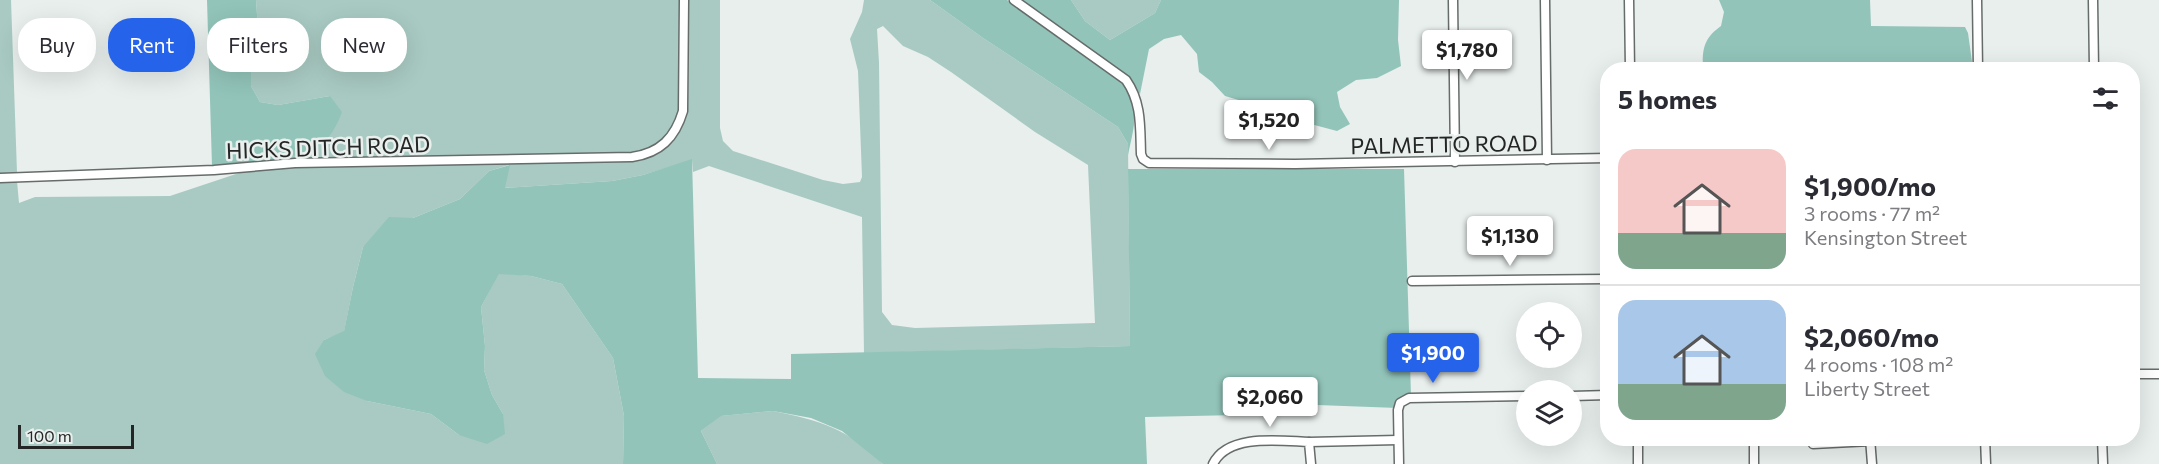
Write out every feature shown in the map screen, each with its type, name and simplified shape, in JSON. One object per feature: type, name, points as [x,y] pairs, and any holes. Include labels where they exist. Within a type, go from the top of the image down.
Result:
[{"type":"street","name":"HICKS DITCH ROAD","points":[[0,178],[214,170],[295,163],[632,157],[656,151],[669,141],[679,127],[683,111],[684,0]]},
{"type":"street","name":"PALMETTO ROAD","points":[[1014,0],[1126,80],[1134,90],[1138,102],[1141,154],[1143,159],[1149,163],[1455,162],[1600,158]]},
{"type":"street","points":[[1453,0],[1455,162]]},
{"type":"street","points":[[1545,0],[1548,160]]},
{"type":"street","points":[[1629,0],[1630,62]]},
{"type":"street","points":[[1977,0],[1978,62]]},
{"type":"street","points":[[2092,0],[2094,62]]},
{"type":"street","points":[[1412,281],[1600,279]]},
{"type":"street","points":[[2140,374],[2159,374]]},
{"type":"street","points":[[1582,396],[1600,395]]},
{"type":"street","points":[[1399,464],[1398,410],[1400,403],[1409,398],[1516,396]]},
{"type":"street","points":[[1213,464],[1220,453],[1236,445],[1278,441],[1398,440]]},
{"type":"street","points":[[1310,442],[1311,464]]},
{"type":"street","points":[[1638,446],[1638,464]]},
{"type":"street","points":[[1754,446],[1754,464]]},
{"type":"street","points":[[1871,446],[1872,464]]},
{"type":"street","points":[[1985,446],[1986,464]]},
{"type":"street","points":[[2102,446],[2103,464]]},
{"type":"green space","points":[[0,0],[11,0],[17,173],[0,174]]},
{"type":"green space","points":[[207,0],[256,0],[257,18],[208,18]]},
{"type":"green space","points":[[256,0],[680,0],[679,111],[668,135],[656,145],[631,153],[284,159],[318,147],[330,96],[278,105],[260,102],[251,86],[251,72],[309,72],[309,18],[257,18]]},
{"type":"green space","points":[[689,0],[720,0],[720,128],[723,141],[733,151],[823,180],[843,184],[860,182],[862,177],[858,71],[850,39],[862,12],[864,0],[930,0],[983,38],[1118,127],[1128,144],[1130,346],[864,353],[862,217],[709,166],[693,172],[692,160],[643,175],[612,181],[504,188],[509,165],[489,171],[460,199],[413,218],[363,247],[344,332],[324,340],[367,401],[431,414],[459,435],[503,414],[492,395],[484,370],[485,346],[481,307],[499,273],[531,276],[562,284],[613,358],[624,416],[623,464],[0,464],[0,182],[17,181],[19,203],[35,197],[170,196],[242,172],[295,167],[632,161],[653,156],[668,147],[680,132],[688,112]],"holes":[[[883,26],[903,46],[928,57],[1035,132],[1088,165],[1095,323],[915,328],[892,325],[882,312],[877,29]]]},
{"type":"green space","points":[[930,0],[1007,0],[1123,82],[1129,91],[1134,109],[1134,126],[1128,155],[1128,144],[1118,127],[983,38]]},
{"type":"green space","points":[[1021,0],[1071,0],[1085,21],[1110,40],[1155,13],[1161,0],[1399,0],[1398,40],[1401,66],[1377,78],[1356,80],[1337,92],[1340,107],[1350,124],[1337,131],[1288,118],[1266,108],[1225,96],[1199,72],[1197,54],[1181,35],[1164,39],[1149,49],[1140,94],[1129,77]]},
{"type":"green space","points":[[1071,0],[1161,0],[1155,13],[1110,40],[1085,21]]},
{"type":"green space","points":[[1719,0],[1870,0],[1871,26],[1965,27],[1972,62],[1703,62],[1705,44],[1721,26],[1724,12]]},
{"type":"green space","points":[[209,72],[251,72],[251,86],[260,102],[278,105],[330,96],[342,112],[327,139],[308,151],[282,159],[212,166]]},
{"type":"green space","points":[[692,159],[698,378],[791,379],[791,354],[1130,346],[1128,169],[1404,169],[1411,396],[1398,408],[1290,404],[1254,408],[1238,415],[1145,417],[1147,464],[883,464],[842,431],[811,418],[773,411],[721,416],[701,431],[717,464],[623,464],[624,416],[613,358],[562,284],[531,276],[499,274],[481,307],[485,346],[484,370],[492,395],[503,414],[505,434],[487,444],[459,435],[431,414],[367,401],[344,392],[325,376],[315,354],[324,340],[344,331],[363,247],[389,217],[413,218],[460,199],[489,171],[510,165],[505,188],[612,181],[643,175]]},
{"type":"green space","points":[[773,411],[819,422],[845,434],[883,464],[717,464],[701,431],[720,416]]}]
